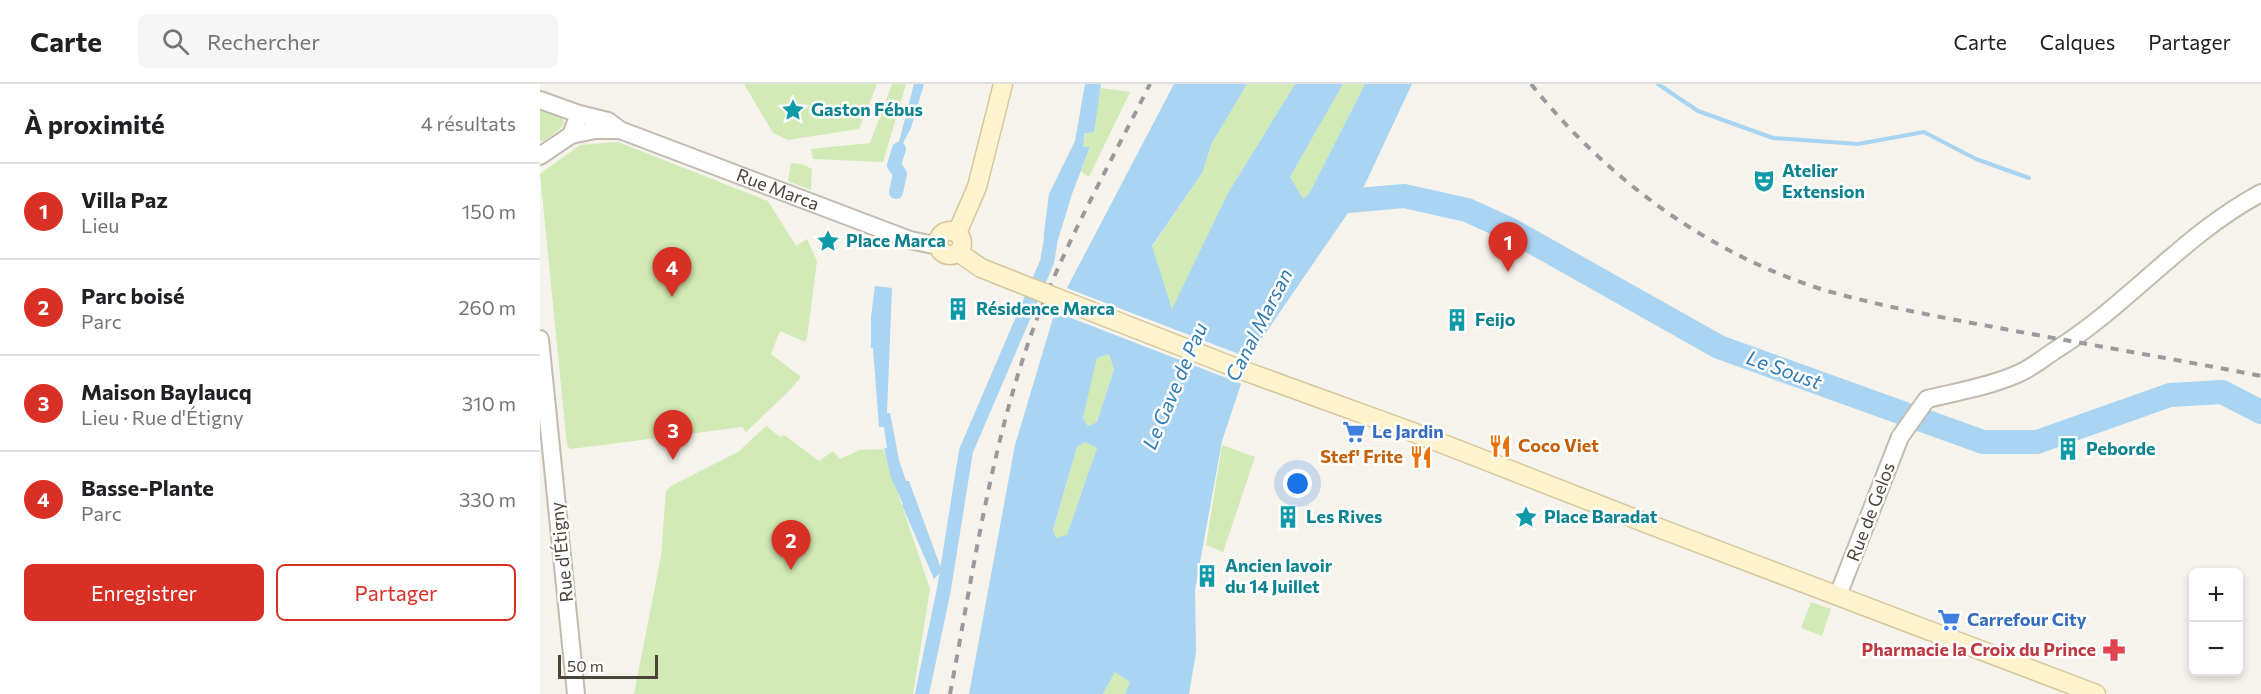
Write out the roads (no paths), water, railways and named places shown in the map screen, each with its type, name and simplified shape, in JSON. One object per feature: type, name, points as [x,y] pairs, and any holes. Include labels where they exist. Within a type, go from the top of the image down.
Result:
[{"type":"main road","points":[[957,233],[976,187],[1003,84]]},
{"type":"main road","points":[[950,231],[957,233],[962,242],[958,252],[946,255],[938,246],[938,239],[943,233],[950,231]]},
{"type":"main road","points":[[958,252],[981,268],[1034,290],[1247,372],[1410,431],[2096,694]]},
{"type":"street","name":"Rue Marca","points":[[540,100],[579,114],[608,121],[620,130],[910,240],[938,246]]},
{"type":"street","points":[[542,153],[571,135],[579,114]]},
{"type":"street","name":"Rue Marca","points":[[571,135],[595,130],[620,130]]},
{"type":"street","name":"Rue de Gelos","points":[[1838,596],[1903,433],[1927,399],[1960,392],[2016,375],[2086,329],[2226,214],[2261,193]]},
{"type":"street","name":"Rue d'Étigny","points":[[540,339],[576,694]]},
{"type":"water","points":[[914,84],[924,84],[911,128],[901,147],[897,165],[893,165]]},
{"type":"water","points":[[1085,84],[1101,84],[1094,132],[1085,133],[1083,147],[1090,147],[1072,194],[1051,263],[1043,262],[1049,194],[1075,141]]},
{"type":"water","points":[[1174,84],[1247,84],[1212,143],[1202,173],[1152,246],[1172,309],[1228,193],[1295,84],[1343,84],[1290,177],[1303,199],[1310,192],[1365,84],[1412,84],[1359,197],[1251,354],[1222,441],[1195,590],[1196,652],[1189,694],[1125,694],[1130,682],[1115,672],[1103,694],[969,694],[1015,445],[1053,318]],"holes":[[[1109,354],[1114,369],[1097,422],[1088,426],[1083,418],[1097,358]],[[1085,442],[1097,448],[1067,535],[1056,538],[1053,530],[1077,447]]]},
{"type":"water","points":[[875,286],[892,288],[887,413],[890,413],[899,460],[906,481],[909,481],[942,571],[934,579],[891,478],[884,448],[887,448],[884,427],[879,427],[873,348],[871,348],[871,317]]},
{"type":"waterway","points":[[1658,84],[1698,111],[1773,138],[1858,144],[1924,132],[1976,159],[2029,178]]},
{"type":"waterway","points":[[896,192],[900,174],[894,165],[899,149]]},
{"type":"waterway","name":"Le Soust","points":[[1325,203],[1404,196],[1467,210],[1511,230],[1719,347],[1983,442],[2037,442],[2170,395],[2222,392],[2261,412]]},
{"type":"waterway","points":[[922,694],[944,589],[966,451],[1047,262],[1050,245]]},
{"type":"railway","points":[[950,694],[993,468],[1031,335],[1071,239],[1150,84]]},
{"type":"railway","points":[[1531,84],[1592,151],[1662,209],[1700,234],[1781,275],[1824,290],[1895,308],[2261,376]]},
{"type":"place","name":"Gaston Fébus","points":[[793,110]]},
{"type":"place","name":"Atelier Extension","points":[[1764,181]]},
{"type":"place","name":"Place Marca","points":[[828,241]]},
{"type":"place","name":"Villa Paz","points":[[1508,272]]},
{"type":"place","name":"Basse-Plante","points":[[672,297]]},
{"type":"place","name":"Résidence Marca","points":[[958,309]]},
{"type":"place","name":"Feijo","points":[[1457,320]]},
{"type":"place","name":"Le Jardin","points":[[1354,432]]},
{"type":"place","name":"Coco Viet","points":[[1500,446]]},
{"type":"place","name":"Peborde","points":[[2068,449]]},
{"type":"place","name":"Stef' Frite","points":[[1421,457]]},
{"type":"place","name":"Maison Baylaucq","points":[[673,460]]},
{"type":"place","name":"Les Rives","points":[[1288,517]]},
{"type":"place","name":"Place Baradat","points":[[1526,517]]},
{"type":"place","name":"Parc boisé","points":[[791,570]]},
{"type":"place","name":"Ancien lavoir du 14 Juillet","points":[[1207,576]]},
{"type":"place","name":"Carrefour City","points":[[1949,620]]},
{"type":"place","name":"Pharmacie la Croix du Prince","points":[[2114,650]]},
{"type":"water label","name":"Canal Marsan","points":[[1259,325]]},
{"type":"water label","name":"Le Gave de Pau","points":[[1175,386]]}]
